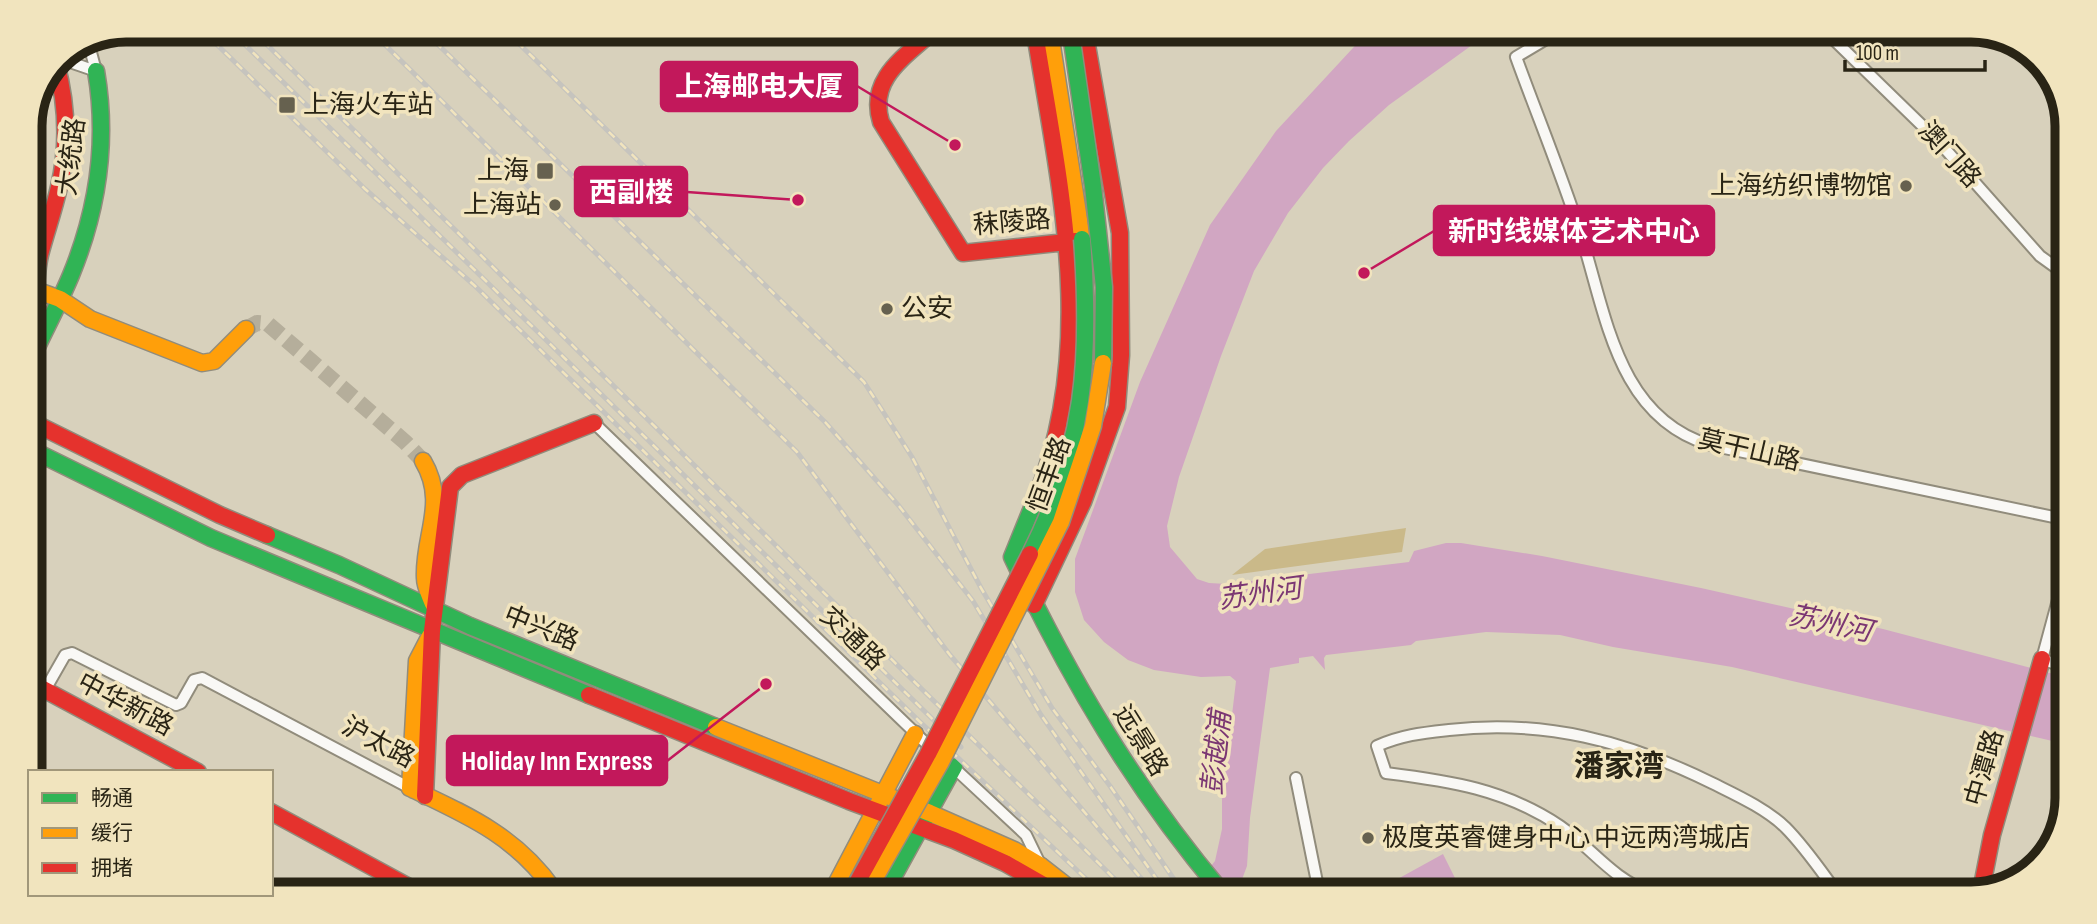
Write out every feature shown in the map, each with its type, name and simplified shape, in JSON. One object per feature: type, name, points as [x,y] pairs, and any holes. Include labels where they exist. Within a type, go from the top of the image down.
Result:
[{"type":"main road","name":"秣陵路","points":[[922,42],[881,84],[875,104],[881,122],[963,253],[1068,242],[1120,233]]},
{"type":"main road","name":"远景路","points":[[1036,42],[1068,242],[1068,375],[1046,472],[1012,557],[1075,682],[1129,772],[1153,808],[1213,882]]},
{"type":"main road","name":"恒丰路","points":[[857,882],[928,754],[1049,516],[1075,432],[1085,369],[1084,261],[1051,42]]},
{"type":"main road","name":"恒丰路","points":[[873,882],[941,762],[1061,522],[1094,426],[1104,347],[1104,287],[1072,42]]},
{"type":"main road","points":[[1034,605],[1083,502],[1117,407],[1121,355],[1120,233],[1086,42]]},
{"type":"main road","name":"大统路","points":[[42,334],[75,267],[99,174],[103,112],[96,71]]},
{"type":"main road","name":"大统路","points":[[42,251],[56,204],[66,151],[66,109],[60,74]]},
{"type":"main road","points":[[42,292],[60,299],[90,318],[202,363],[214,361],[246,328]]},
{"type":"main road","points":[[417,792],[432,631],[450,487],[462,475],[594,423]]},
{"type":"main road","name":"中兴路","points":[[42,427],[220,515],[878,802]]},
{"type":"main road","name":"中兴路","points":[[42,455],[211,538],[432,631],[926,820],[1006,862],[1038,872]]},
{"type":"main road","points":[[423,461],[432,471],[435,483],[425,580],[435,610]]},
{"type":"main road","name":"中潭路","points":[[1983,881],[1987,851],[2041,663]]},
{"type":"main road","name":"中华新路","points":[[42,688],[194,770]]},
{"type":"main road","points":[[837,882],[915,734]]},
{"type":"main road","points":[[891,882],[954,767]]},
{"type":"main road","name":"沪太路","points":[[417,792],[515,844],[533,861],[548,882]]},
{"type":"main road","points":[[273,812],[400,882]]},
{"type":"main road","name":"交通路","points":[[1038,872],[1046,882]]},
{"type":"main road","name":"交通路","points":[[1038,872],[1056,882]]},
{"type":"street","name":"莫干山路","points":[[1541,42],[1516,57],[1580,233],[1613,346],[1647,403],[1661,420],[1679,432],[1710,445],[2055,517]]},
{"type":"street","name":"澳门路","points":[[1836,42],[1934,137],[2040,256],[2055,266]]},
{"type":"street","points":[[70,64],[96,71],[90,50]]},
{"type":"street","name":"交通路","points":[[594,423],[915,734],[1026,835],[1038,872]]},
{"type":"street","points":[[2055,611],[2041,663],[2055,665]]},
{"type":"street","name":"沪太路","points":[[45,690],[65,655],[72,653],[176,705],[181,703],[194,680],[202,678],[417,792]]},
{"type":"street","points":[[1626,882],[1561,827],[1512,800],[1456,782],[1386,773],[1377,746],[1399,736],[1477,727],[1546,729],[1614,743],[1669,762],[1736,795],[1783,825],[1808,852],[1829,882]]},
{"type":"street","points":[[1296,778],[1317,882]]},
{"type":"shaded area","points":[[1406,528],[1402,552],[1232,575],[1265,549]]},
{"type":"water","name":"苏州河","points":[[1359,42],[1476,42],[1389,105],[1349,141],[1323,168],[1288,213],[1254,271],[1179,477],[1167,526],[1170,547],[1197,579],[1227,584],[1409,562],[1414,551],[1446,543],[1542,556],[1883,629],[2055,674],[2055,742],[1732,667],[1613,647],[1560,635],[1486,632],[1416,641],[1411,645],[1326,655],[1325,670],[1313,656],[1299,658],[1299,663],[1270,668],[1250,818],[1247,866],[1241,882],[1198,882],[1215,861],[1222,829],[1222,800],[1236,681],[1230,676],[1201,677],[1154,670],[1128,660],[1104,642],[1084,620],[1075,592],[1075,559],[1140,382],[1210,225],[1276,131]]},
{"type":"water","points":[[1443,854],[1457,882],[1392,882]]},
{"type":"tunnel","points":[[246,329],[257,323],[268,324],[405,442],[423,461]]},
{"type":"railway","points":[[214,42],[365,189],[474,285],[918,720],[1089,882]]},
{"type":"railway","points":[[242,42],[961,747]]},
{"type":"railway","points":[[264,42],[1118,882]]},
{"type":"railway","points":[[382,42],[797,452],[950,655],[1144,882]]},
{"type":"railway","points":[[435,42],[825,422],[899,506],[973,601],[1041,715],[1159,882]]},
{"type":"railway","points":[[517,42],[864,382],[912,457],[981,588],[1052,708],[1176,882]]},
{"type":"traffic: fast","points":[[1072,42],[1093,186],[1104,287],[1103,363]]},
{"type":"traffic: fast","points":[[42,337],[71,275],[94,200],[101,123],[96,71]]},
{"type":"traffic: fast","points":[[1030,554],[1063,476],[1080,401],[1085,324],[1082,239]]},
{"type":"traffic: fast","points":[[42,455],[211,538],[589,695]]},
{"type":"traffic: fast","points":[[1036,498],[1012,557],[1057,646],[1106,731],[1160,813],[1214,882]]},
{"type":"traffic: fast","points":[[267,535],[470,626],[716,727]]},
{"type":"traffic: fast","points":[[890,882],[954,767]]},
{"type":"traffic: slow","points":[[1051,42],[1082,239]]},
{"type":"traffic: slow","points":[[42,292],[60,299],[90,319],[202,363],[214,361],[246,329]]},
{"type":"traffic: slow","points":[[873,882],[941,762],[1061,522],[1093,426],[1103,363]]},
{"type":"traffic: slow","points":[[423,461],[434,491],[433,519],[425,562],[425,578],[433,604]]},
{"type":"traffic: slow","points":[[430,636],[417,661],[410,788],[471,818],[507,841],[548,882]]},
{"type":"traffic: slow","points":[[716,727],[930,813],[1014,850],[1061,882]]},
{"type":"traffic: slow","points":[[837,882],[915,734]]},
{"type":"traffic: jam","points":[[921,42],[899,61],[884,82],[878,107],[881,122],[963,253],[1076,241]]},
{"type":"traffic: jam","points":[[1036,42],[1063,208],[1070,325],[1066,383],[1055,440],[1036,498]]},
{"type":"traffic: jam","points":[[1034,605],[1083,502],[1117,407],[1121,355],[1120,233],[1086,42]]},
{"type":"traffic: jam","points":[[42,248],[57,196],[64,156],[64,109],[59,75]]},
{"type":"traffic: jam","points":[[425,796],[432,631],[450,487],[462,475],[594,423]]},
{"type":"traffic: jam","points":[[42,427],[220,515],[267,535]]},
{"type":"traffic: jam","points":[[857,882],[928,754],[1030,554]]},
{"type":"traffic: jam","points":[[1983,881],[1992,835],[2042,659]]},
{"type":"traffic: jam","points":[[42,688],[194,770]]},
{"type":"traffic: jam","points":[[589,695],[849,801],[954,840],[1005,863],[1038,882]]},
{"type":"traffic: jam","points":[[273,813],[400,882]]},
{"type":"place","name":"上海火车站","points":[[287,105]]},
{"type":"place","name":"上海邮电大厦","points":[[955,145]]},
{"type":"place","name":"上海","points":[[545,171]]},
{"type":"place","name":"上海纺织博物馆","points":[[1906,186]]},
{"type":"place","name":"西副楼","points":[[798,200]]},
{"type":"place","name":"上海站","points":[[555,205]]},
{"type":"place","name":"新时线媒体艺术中心","points":[[1364,273]]},
{"type":"place","name":"公安","points":[[887,309]]},
{"type":"place","name":"Holiday Inn Express","points":[[766,684]]},
{"type":"place","name":"极度英睿健身中心 中远两湾城店","points":[[1368,838]]},
{"type":"district","name":"潘家湾","points":[[1619,767]]},
{"type":"water label","name":"彭越浦","points":[[1217,753]]}]
